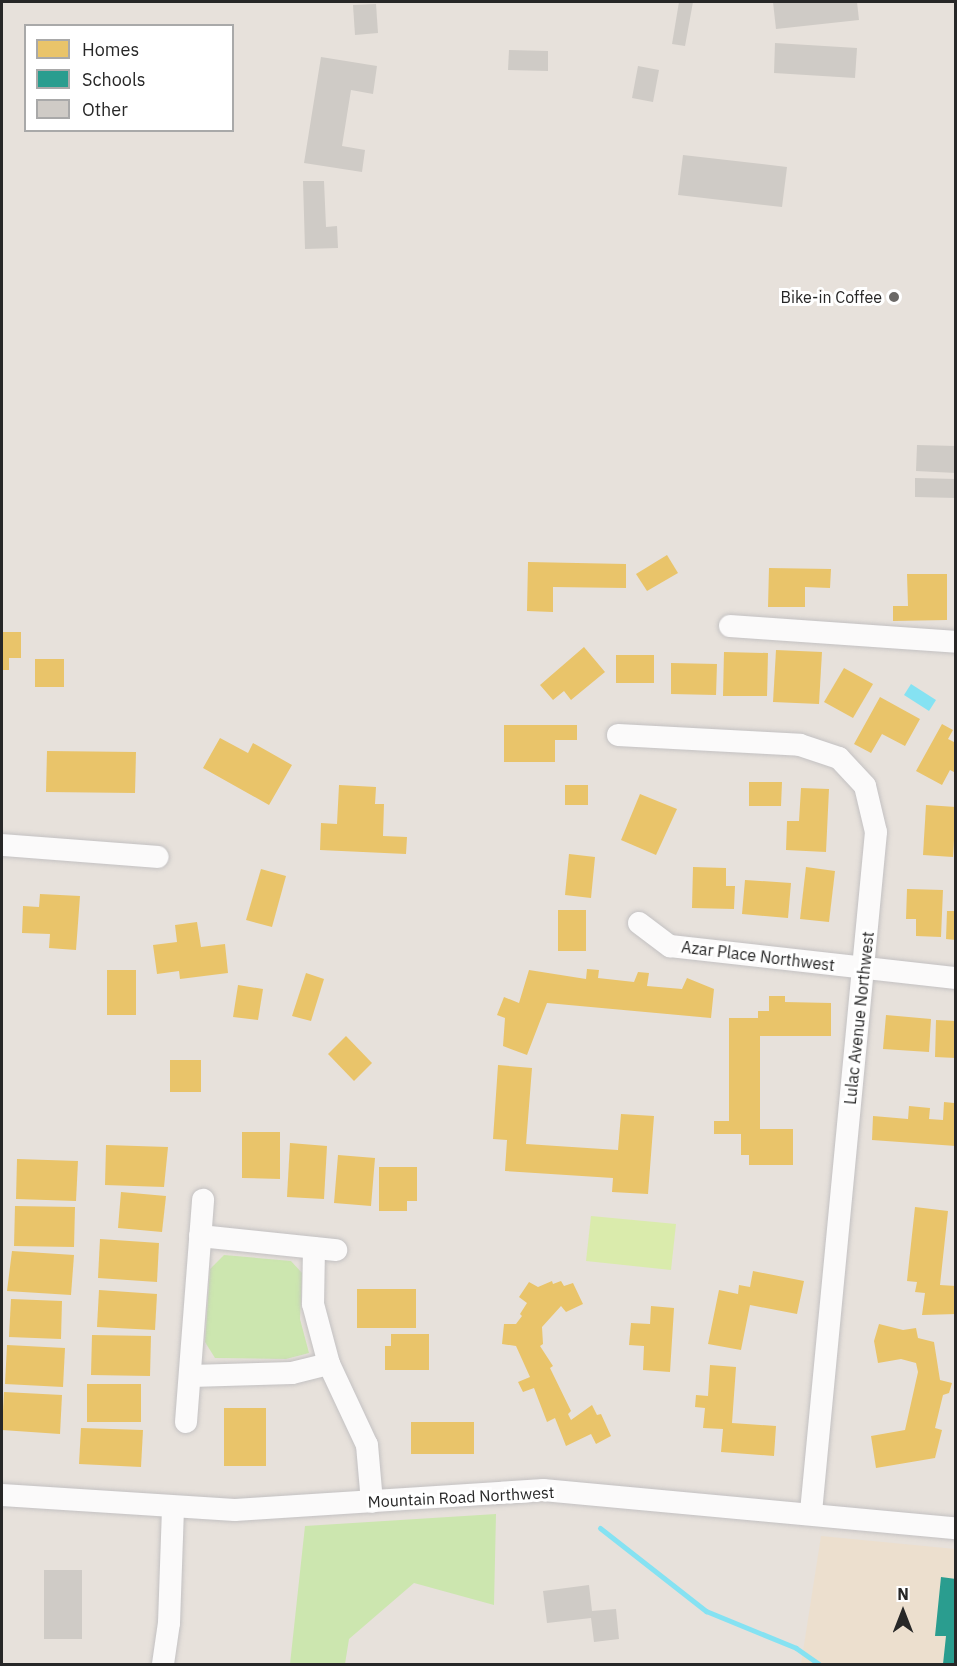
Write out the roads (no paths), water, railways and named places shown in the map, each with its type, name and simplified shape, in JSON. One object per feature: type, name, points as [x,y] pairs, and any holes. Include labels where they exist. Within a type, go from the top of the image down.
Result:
[{"type":"street","points":[[730,626],[956,642]]},
{"type":"street","name":"Lulac Avenue Northwest","points":[[618,735],[800,745],[839,758],[865,786],[876,832],[865,968],[811,1512]]},
{"type":"street","points":[[2,844],[158,857]]},
{"type":"street","name":"Azar Place Northwest","points":[[639,923],[670,946],[956,978]]},
{"type":"street","points":[[186,1422],[202,1200]]},
{"type":"street","points":[[200,1236],[325,1249],[313,1304],[329,1364],[368,1445],[372,1502]]},
{"type":"street","points":[[191,1376],[292,1373],[329,1364]]},
{"type":"street","name":"Mountain Road Northwest","points":[[2,1495],[173,1509],[235,1510],[543,1490],[811,1512],[956,1528]]},
{"type":"street","points":[[163,1665],[169,1623],[173,1509]]},
{"type":"water","points":[[911,684],[936,700],[929,711],[904,695]]},
{"type":"waterway","points":[[600,1528],[706,1611],[796,1648],[819,1664]]},
{"type":"place","name":"Bike-in Coffee","points":[[894,297]]}]
